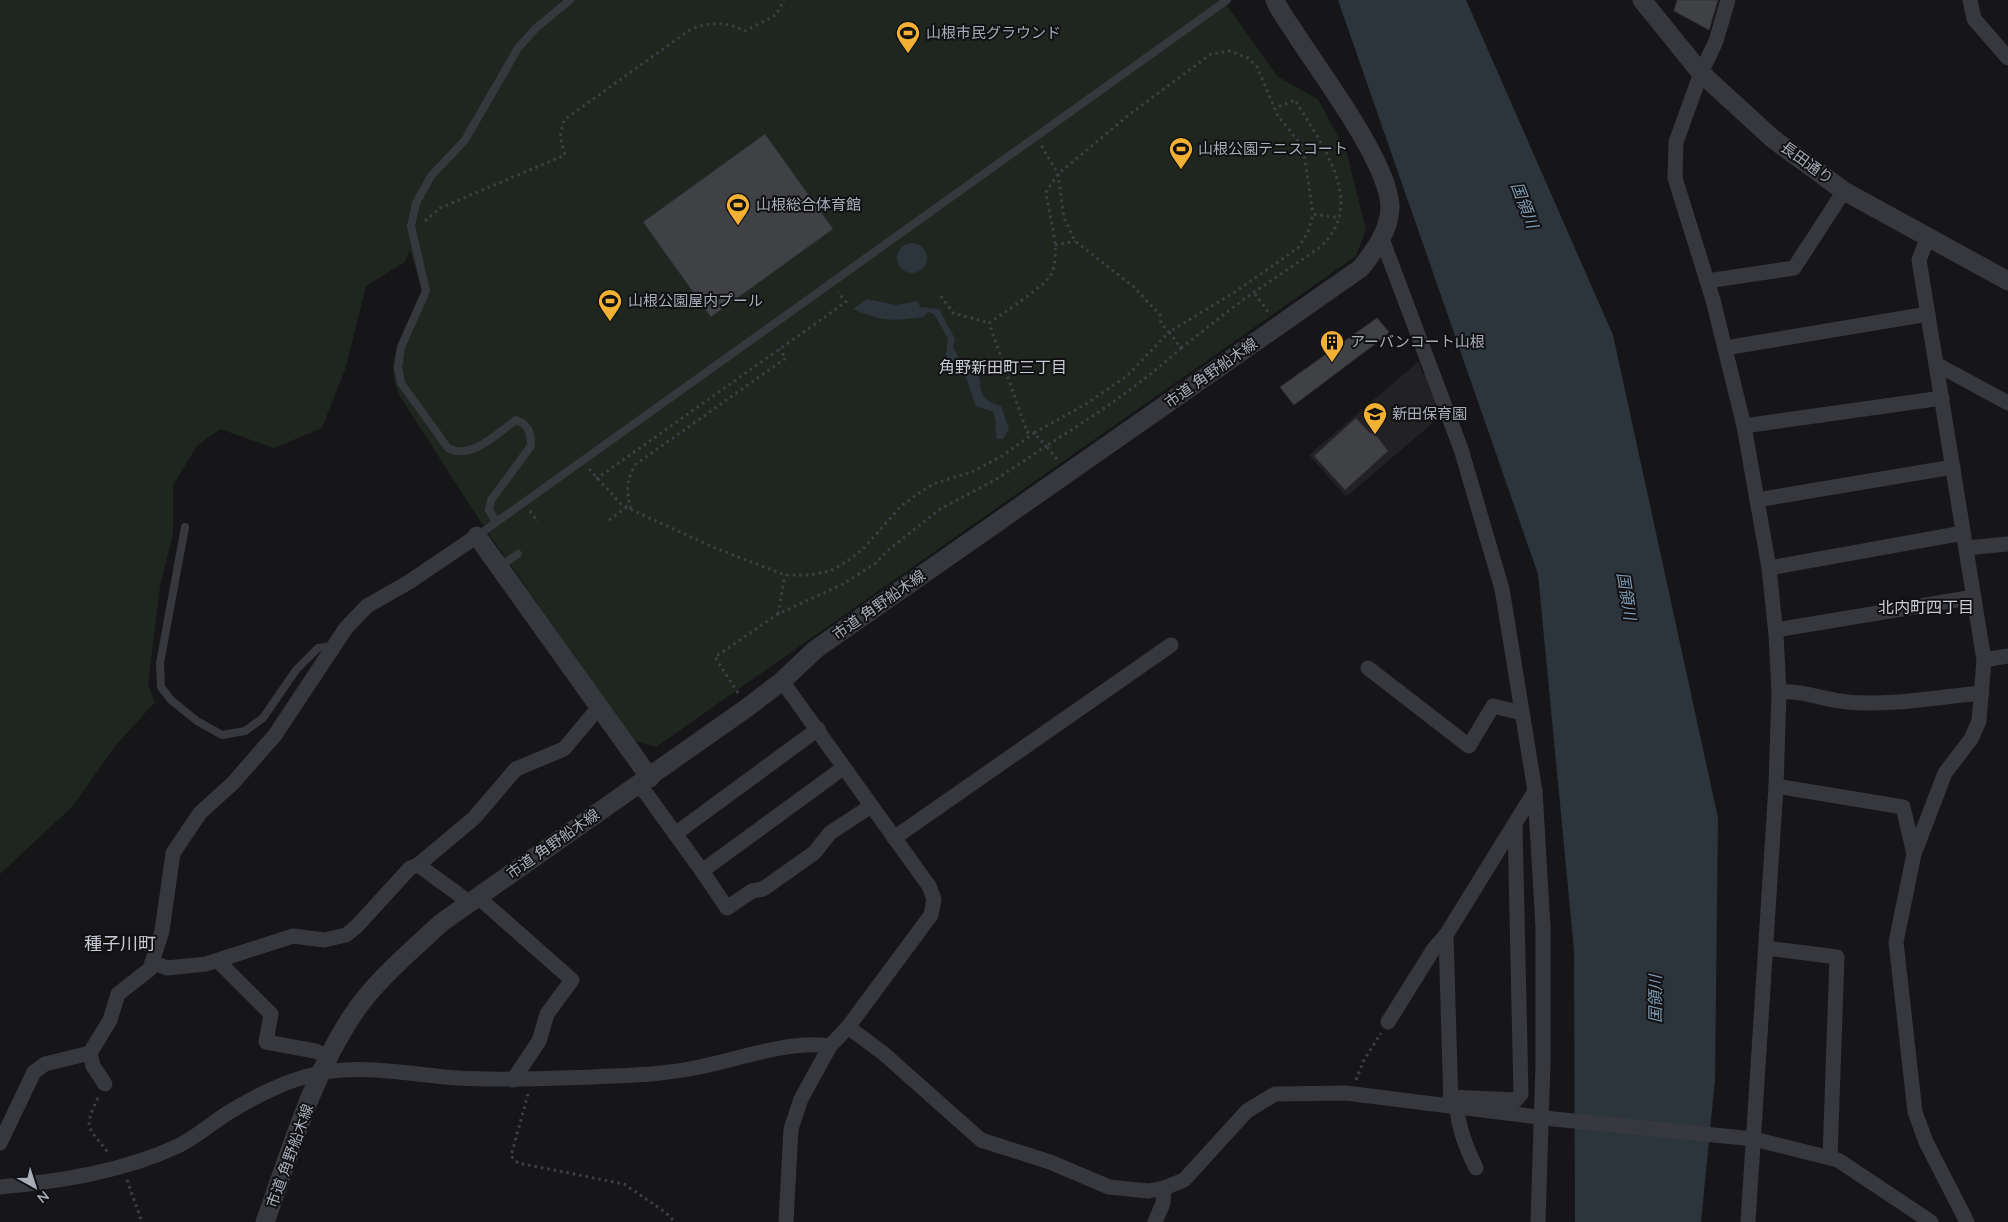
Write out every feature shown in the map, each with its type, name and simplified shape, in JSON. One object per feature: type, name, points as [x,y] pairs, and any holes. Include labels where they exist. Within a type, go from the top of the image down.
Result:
[{"type":"street","name":"市道 角野船木線","points":[[265,1222],[325,1065],[352,1015],[396,965],[441,924],[473,899],[645,781],[748,707],[782,681],[816,649],[1361,268],[1382,239],[1390,207],[1386,182],[1366,143],[1275,0]]},
{"type":"street","name":"長田通り","points":[[1642,0],[1701,73],[1773,139],[1844,191],[2008,282]]},
{"type":"street","points":[[1728,0],[1716,41],[1701,73],[1676,142],[1675,178],[1707,281],[1744,426],[1769,568],[1776,630],[1779,692],[1776,786],[1766,948],[1749,1139],[1748,1222]]},
{"type":"street","points":[[1970,0],[1974,19],[2008,58]]},
{"type":"street","points":[[1707,281],[1794,268],[1844,191]]},
{"type":"street","points":[[1928,237],[1919,260],[1984,660],[1979,721],[1971,739],[1945,773],[1914,854],[1896,942],[1915,1112],[1926,1142],[1967,1222]]},
{"type":"street","points":[[1382,239],[1461,449],[1502,589],[1535,791],[1543,927],[1543,1063],[1548,1118],[1538,1222]]},
{"type":"street","points":[[1725,348],[1928,314]]},
{"type":"street","points":[[1936,364],[2008,403]]},
{"type":"street","points":[[1744,426],[1942,398]]},
{"type":"street","points":[[1757,500],[1953,467]]},
{"type":"street","points":[[1769,568],[1964,533]]},
{"type":"street","points":[[105,1084],[93,1066],[90,1053],[110,1020],[118,994],[150,968],[162,931],[173,853],[200,813],[233,783],[275,735],[346,628],[367,606],[409,582],[477,536],[599,707],[675,834],[727,908],[752,891],[763,889],[814,853],[830,833],[871,806]]},
{"type":"street","points":[[1966,548],[2008,544]]},
{"type":"street","points":[[1776,630],[1974,597]]},
{"type":"street","points":[[894,838],[1171,645]]},
{"type":"street","points":[[1984,660],[2008,656]]},
{"type":"street","points":[[1368,668],[1469,746],[1494,706],[1522,713]]},
{"type":"street","points":[[782,681],[929,886],[934,899],[931,915],[848,1027],[830,1046],[801,1099],[791,1129],[786,1222]]},
{"type":"street","points":[[1779,692],[1796,691],[1846,702],[1873,703],[1982,693]]},
{"type":"street","points":[[152,962],[167,968],[218,961],[293,936],[324,940],[346,935],[352,931],[410,868],[418,865],[474,818],[516,769],[564,749],[599,707]]},
{"type":"street","points":[[675,834],[818,729]]},
{"type":"street","points":[[702,872],[843,768]]},
{"type":"street","points":[[1776,786],[1903,807],[1914,854]]},
{"type":"street","points":[[1388,1022],[1433,950],[1446,935],[1535,791]]},
{"type":"street","points":[[1453,1103],[1516,1100],[1521,1094],[1514,825]]},
{"type":"street","points":[[418,865],[473,899],[572,980],[547,1014],[539,1041],[513,1080]]},
{"type":"street","points":[[1446,935],[1453,1103],[1467,1150],[1476,1168]]},
{"type":"street","points":[[1766,948],[1837,957],[1830,1158]]},
{"type":"street","points":[[218,961],[271,1014],[266,1042],[315,1052],[325,1065]]},
{"type":"street","points":[[848,1027],[890,1059],[981,1140],[1050,1162],[1110,1187],[1148,1191],[1164,1188],[1184,1180],[1247,1111],[1275,1094],[1351,1094],[1453,1103],[1548,1118],[1749,1139],[1838,1160],[1931,1222]]},
{"type":"street","points":[[0,1188],[63,1181],[157,1154],[181,1144],[227,1114],[276,1086],[325,1065],[356,1069],[513,1080],[646,1075],[700,1067],[744,1055],[817,1044],[830,1046]]},
{"type":"street","points":[[0,1143],[34,1072],[45,1064],[90,1053]]},
{"type":"street","points":[[1155,1222],[1163,1203],[1164,1188]]},
{"type":"lane","points":[[496,522],[489,510],[491,500],[532,446],[531,431],[524,423],[516,420],[470,451],[456,453],[448,448],[401,383],[398,367],[401,347],[426,291],[412,230],[416,204],[431,176],[465,140],[518,48],[536,28],[570,0]]},
{"type":"lane","points":[[477,536],[1227,0]]},
{"type":"lane","points":[[185,527],[160,663],[161,687],[171,700],[197,721],[222,735],[245,731],[263,718],[296,670],[318,648],[335,646]]},
{"type":"lane","points":[[499,567],[518,554]]},
{"type":"path","points":[[412,230],[440,208],[565,155],[560,137],[564,120],[691,29],[710,22],[729,23],[745,31],[776,14],[784,0]]},
{"type":"path","points":[[583,461],[596,479],[620,504],[714,548],[785,575],[810,575],[830,571],[863,549],[901,506],[919,493],[933,484],[974,471],[1002,456],[1034,433],[1086,404],[1127,376],[1169,332],[1235,292],[1298,248],[1308,232],[1313,214],[1303,147],[1278,116],[1257,67],[1248,58],[1230,51],[1211,54],[1130,114],[1058,174],[1046,192],[1055,245],[1052,274],[1034,290],[989,323]]},
{"type":"path","points":[[748,707],[715,657],[778,614],[843,584],[876,563],[887,551],[940,508],[995,480],[1115,402],[1152,374],[1181,348],[1329,238],[1340,218],[1342,207],[1340,191],[1328,155],[1295,100],[1275,108]]},
{"type":"path","points":[[1036,136],[1058,174],[1064,218],[1075,241],[1134,287],[1160,315],[1161,323],[1181,348]]},
{"type":"path","points":[[1313,214],[1340,218]]},
{"type":"path","points":[[1055,245],[1075,241]]},
{"type":"path","points":[[596,479],[846,302],[832,283]]},
{"type":"path","points":[[1255,294],[1278,326]]},
{"type":"path","points":[[941,296],[953,313],[989,323]]},
{"type":"path","points":[[989,323],[1028,432],[1034,433],[1046,446]]},
{"type":"path","points":[[632,510],[627,489],[628,478],[636,464],[786,358],[779,349]]},
{"type":"path","points":[[609,520],[627,507]]},
{"type":"path","points":[[778,614],[785,575]]},
{"type":"path","points":[[1351,1094],[1364,1060],[1388,1022]]},
{"type":"path","points":[[532,1079],[511,1156],[518,1163],[624,1184],[665,1212],[675,1222]]},
{"type":"shaded area","points":[[0,0],[1223,0],[1278,77],[1318,99],[1347,153],[1366,230],[1356,256],[656,747],[633,740],[482,524],[401,398],[394,377],[394,361],[422,289],[410,250],[405,262],[366,286],[346,367],[322,428],[274,448],[220,429],[197,446],[173,485],[173,535],[160,586],[148,684],[155,702],[116,745],[73,806],[0,874]]},
{"type":"shaded area","name":"新田保育園","points":[[1419,361],[1423,374],[1429,373],[1442,415],[1346,497],[1309,455]]},
{"type":"water","name":"国領川","points":[[1338,0],[1466,0],[1613,335],[1718,818],[1715,1080],[1701,1222],[1575,1222],[1574,950],[1538,574]]},
{"type":"water","points":[[912,243],[923,247],[927,258],[923,269],[912,273],[901,269],[897,258],[901,247]]},
{"type":"water","points":[[867,299],[896,305],[918,301],[920,307],[939,309],[955,339],[953,347],[959,358],[978,369],[984,397],[1001,406],[1009,429],[1003,439],[997,439],[993,412],[976,406],[966,378],[949,362],[946,355],[948,339],[934,314],[928,312],[923,317],[887,319],[853,309]]},
{"type":"building","points":[[1677,0],[1718,0],[1709,30],[1674,11]]},
{"type":"building","name":"山根総合体育館","points":[[765,134],[833,229],[711,317],[643,222]]},
{"type":"building","name":"アーバンコート山根","points":[[1377,318],[1389,332],[1294,405],[1280,387]]},
{"type":"building","points":[[1356,418],[1370,433],[1375,434],[1388,451],[1345,490],[1314,456]]},
{"type":"place","name":"山根市民グラウンド","points":[[908,54]]},
{"type":"place","name":"山根公園テニスコート","points":[[1181,170]]},
{"type":"place","name":"山根総合体育館","points":[[738,226]]},
{"type":"place","name":"山根公園屋内プール","points":[[610,322]]},
{"type":"place","name":"アーバンコート山根","points":[[1332,363]]},
{"type":"place","name":"新田保育園","points":[[1375,435]]},
{"type":"district","name":"角野新田町三丁目","points":[[1003,367]]},
{"type":"district","name":"北内町四丁目","points":[[1926,607]]},
{"type":"district","name":"種子川町","points":[[120,944]]}]
